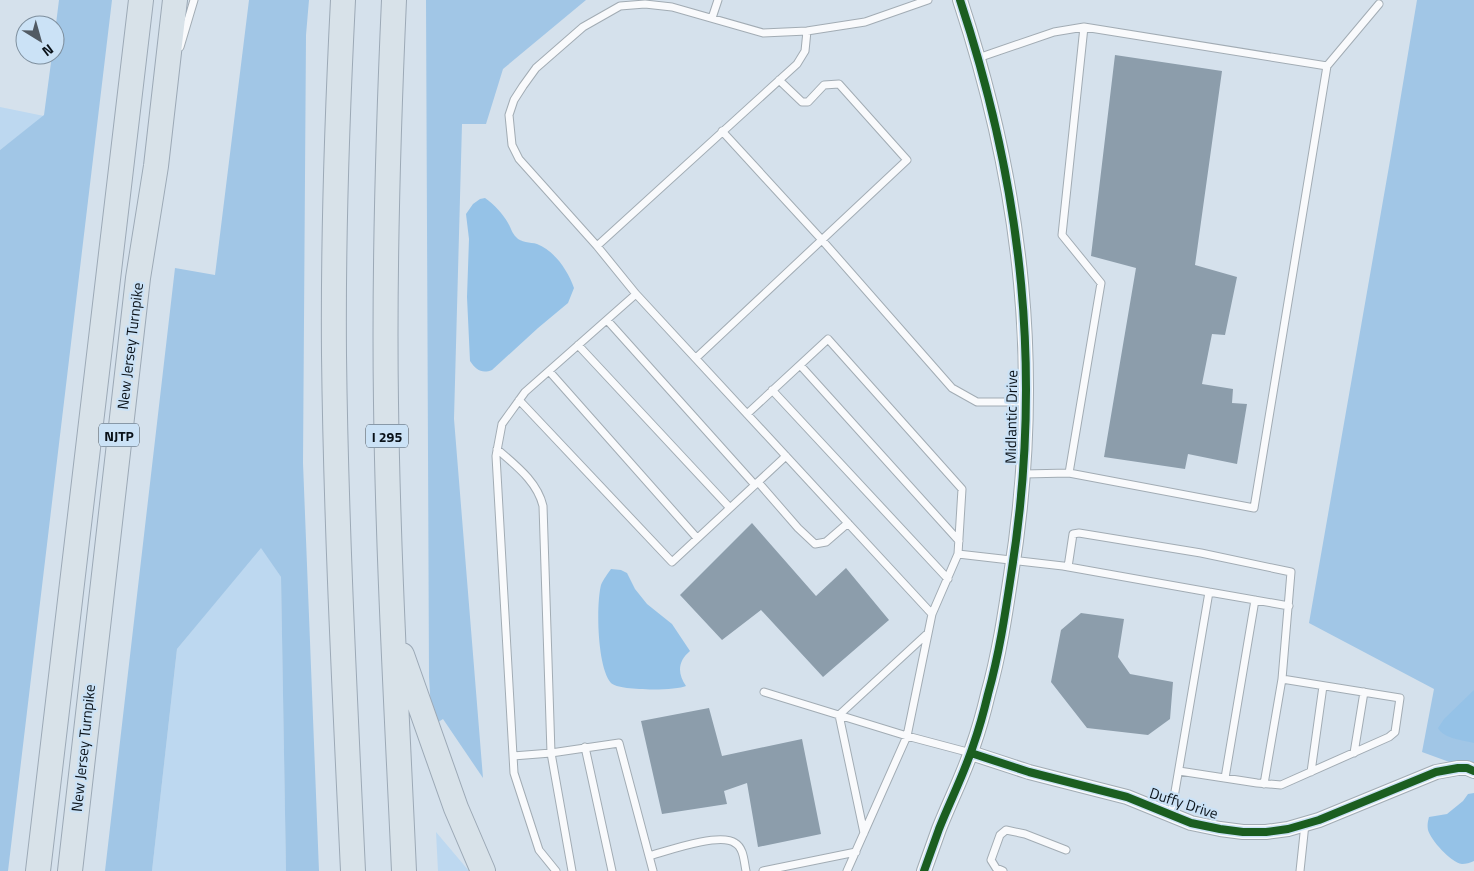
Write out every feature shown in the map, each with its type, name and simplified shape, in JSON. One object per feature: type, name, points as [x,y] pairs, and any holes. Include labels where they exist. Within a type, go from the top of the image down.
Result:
[{"type":"highway","name":"New Jersey Turnpike","points":[[38,871],[141,0]]},
{"type":"highway","name":"New Jersey Turnpike","points":[[70,871],[138,278],[156,166],[175,0]]},
{"type":"highway","points":[[343,0],[338,134],[334,354],[338,513],[354,871]]},
{"type":"highway","name":"I 295","points":[[394,0],[387,175],[387,457],[404,871]]},
{"type":"highway","points":[[394,632],[456,808],[483,871]]},
{"type":"street","name":"Midlantic Drive","points":[[924,871],[970,753],[989,691],[1014,561],[1024,474],[1025,331],[1018,245],[1003,158],[978,58],[960,0]]},
{"type":"street","name":"Duffy Drive","points":[[970,753],[1029,772],[1127,797],[1191,823],[1243,832],[1277,831],[1305,824],[1351,808],[1436,772],[1458,768],[1467,768],[1474,771]]},
{"type":"street","name":"Midlantic Drive","points":[[917,871],[939,829]]},
{"type":"lane","points":[[178,54],[194,0]]},
{"type":"lane","points":[[712,18],[718,0]]},
{"type":"lane","points":[[928,0],[865,22],[807,31],[763,33],[733,26],[672,7],[645,4],[620,6],[583,26],[536,68],[514,100],[509,115],[512,145],[519,159],[636,294],[932,614]]},
{"type":"lane","points":[[1024,474],[1069,473],[1254,508],[1327,66],[1378,4]]},
{"type":"lane","points":[[978,58],[1054,32],[1084,27],[1327,66]]},
{"type":"lane","points":[[1069,473],[1101,284],[1062,234],[1084,27]]},
{"type":"lane","points":[[596,246],[797,64],[803,55],[807,31]]},
{"type":"lane","points":[[162,107],[176,62]]},
{"type":"lane","points":[[696,358],[907,160],[839,84],[824,85],[808,102],[802,102],[779,80]]},
{"type":"lane","points":[[722,131],[822,240],[952,388],[977,402],[1026,402]]},
{"type":"lane","points":[[556,871],[539,850],[514,773],[496,456],[502,424],[519,400],[636,294]]},
{"type":"lane","points":[[606,320],[756,484],[815,544],[826,542],[848,523]]},
{"type":"lane","points":[[747,414],[828,339],[962,489],[958,554],[932,614],[908,736],[847,871]]},
{"type":"lane","points":[[578,345],[730,508]]},
{"type":"lane","points":[[800,365],[959,541]]},
{"type":"lane","points":[[549,371],[697,538]]},
{"type":"lane","points":[[772,390],[948,579]]},
{"type":"lane","points":[[519,400],[672,562],[786,456]]},
{"type":"lane","points":[[497,449],[524,474],[540,494],[543,506],[551,753],[572,871]]},
{"type":"lane","points":[[1068,566],[1073,534],[1078,533],[1201,553],[1291,572],[1282,679],[1264,784]]},
{"type":"lane","points":[[958,554],[1068,566],[1289,606]]},
{"type":"lane","points":[[1171,815],[1209,592]]},
{"type":"lane","points":[[1225,778],[1255,600]]},
{"type":"lane","points":[[839,715],[928,633]]},
{"type":"lane","points":[[1178,771],[1281,785],[1389,737],[1395,732],[1400,698],[1282,679]]},
{"type":"lane","points":[[1310,772],[1323,686]]},
{"type":"lane","points":[[764,692],[970,753]]},
{"type":"lane","points":[[1354,753],[1364,692]]},
{"type":"lane","points":[[839,715],[864,834]]},
{"type":"lane","points":[[513,756],[551,753],[619,743],[653,871]]},
{"type":"lane","points":[[585,747],[612,871]]},
{"type":"lane","points":[[1300,871],[1305,824]]},
{"type":"lane","points":[[1003,871],[996,868],[991,860],[1000,836],[1006,830],[1025,834],[1066,850]]},
{"type":"lane","points":[[649,856],[715,838],[735,842],[742,850],[746,871]]},
{"type":"lane","points":[[763,871],[856,852]]},
{"type":"shaded area","points":[[59,0],[112,0],[8,871],[0,871],[0,150],[44,115],[51,65],[65,65],[65,15],[57,15]]},
{"type":"shaded area","points":[[249,0],[309,0],[306,35],[303,463],[319,871],[286,871],[281,577],[261,548],[177,649],[152,871],[105,871],[175,268],[215,275]]},
{"type":"shaded area","points":[[426,0],[586,0],[503,69],[486,124],[462,124],[454,419],[483,778],[443,719],[432,726],[429,677]]},
{"type":"shaded area","points":[[1417,0],[1474,0],[1474,771],[1422,752],[1434,689],[1309,623]]},
{"type":"shaded area","points":[[0,107],[44,116],[0,150]]},
{"type":"shaded area","points":[[485,198],[501,213],[518,239],[537,244],[550,251],[564,268],[574,288],[568,303],[492,370],[485,372],[477,369],[470,361],[467,297],[469,239],[466,214],[473,204]]},
{"type":"shaded area","points":[[261,547],[281,577],[286,871],[152,871],[177,649]]},
{"type":"shaded area","points":[[611,569],[627,573],[635,589],[647,604],[672,624],[690,651],[683,659],[680,667],[681,676],[686,686],[671,689],[647,689],[625,688],[611,683],[606,675],[600,650],[598,606],[601,585]]},
{"type":"shaded area","points":[[1474,690],[1474,743],[1445,735],[1438,728],[1444,719]]},
{"type":"shaded area","points":[[1474,793],[1474,861],[1462,864],[1452,859],[1437,845],[1428,830],[1428,822],[1429,817],[1447,814],[1463,801],[1468,794]]},
{"type":"shaded area","points":[[436,832],[469,871],[438,871]]},
{"type":"building","points":[[1115,55],[1222,71],[1195,265],[1237,277],[1225,335],[1212,334],[1202,384],[1233,389],[1232,403],[1247,404],[1237,464],[1188,454],[1185,469],[1104,457],[1136,268],[1091,256]]},
{"type":"building","points":[[752,523],[816,596],[846,568],[889,620],[823,677],[761,610],[722,640],[680,595]]},
{"type":"building","points":[[1081,613],[1124,619],[1118,657],[1130,674],[1173,682],[1170,719],[1148,735],[1087,728],[1051,682],[1061,630]]},
{"type":"building","points":[[709,708],[722,756],[802,739],[821,834],[758,847],[747,783],[724,791],[727,804],[662,814],[641,721]]},
{"type":"cycle path","points":[[924,871],[969,756],[981,720],[995,665],[1009,590],[1021,501],[1025,428],[1026,356],[1021,284],[1012,213],[999,142],[982,71],[960,0]]},
{"type":"cycle path","points":[[971,753],[1029,772],[1127,797],[1191,823],[1243,832],[1266,832],[1288,829],[1319,820],[1436,772],[1458,768],[1467,768],[1474,771]]}]
